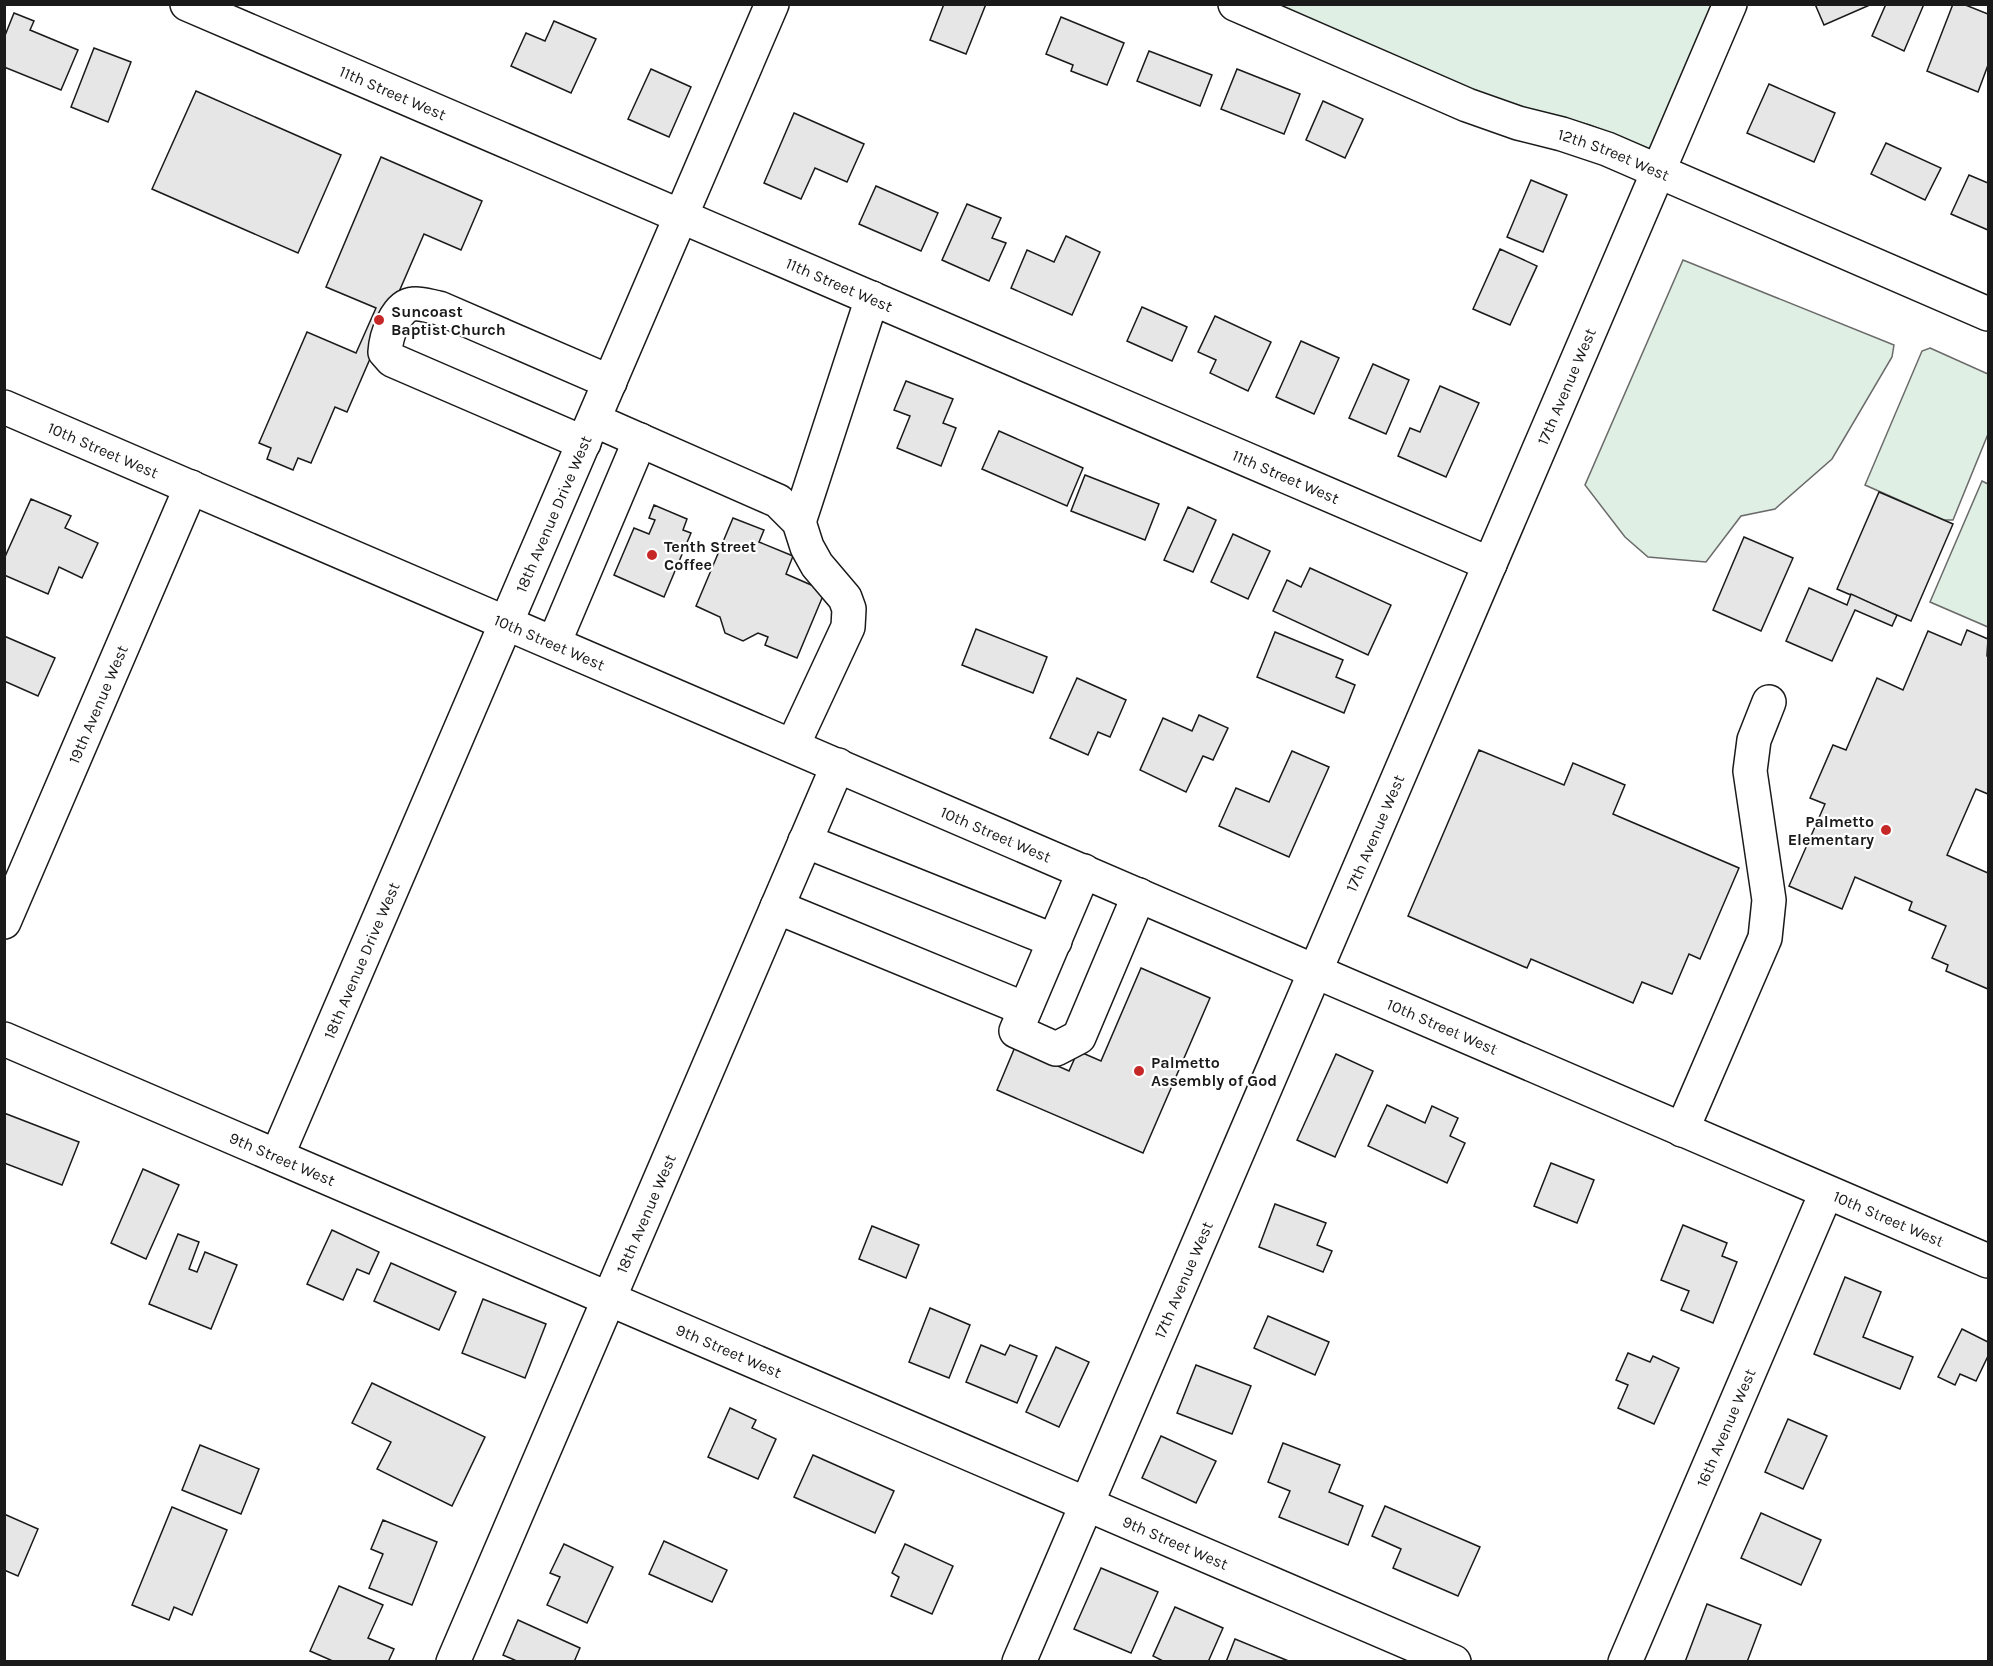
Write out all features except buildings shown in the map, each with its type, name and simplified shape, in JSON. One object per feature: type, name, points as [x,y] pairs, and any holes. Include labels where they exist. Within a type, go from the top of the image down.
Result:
[{"type":"street","name":"11th Street West","points":[[187,4],[1490,564]]},
{"type":"street","name":"18th Avenue Drive West","points":[[277,1156],[772,4]]},
{"type":"street","name":"12th Street West","points":[[1235,4],[1467,105],[1518,123],[1585,141],[1658,171],[1989,314]]},
{"type":"street","name":"17th Avenue West","points":[[1019,1662],[1730,4]]},
{"type":"street","points":[[799,522],[872,298]]},
{"type":"street","points":[[610,382],[439,308],[414,304],[403,308],[386,342],[386,352],[392,360],[589,431],[640,440],[778,501],[799,522],[812,556],[845,598],[849,609],[848,627],[793,745]]},
{"type":"street","name":"10th Street West","points":[[4,407],[1989,1261]]},
{"type":"street","points":[[554,643],[640,440]]},
{"type":"street","name":"19th Avenue West","points":[[4,922],[191,487]]},
{"type":"street","points":[[1682,1130],[1765,938],[1769,900],[1750,771],[1754,740],[1769,702]]},
{"type":"street","name":"18th Avenue West","points":[[453,1662],[838,765]]},
{"type":"street","points":[[806,841],[1054,941]]},
{"type":"street","points":[[1084,871],[1016,1031],[1056,1050],[1079,1037],[1139,895]]},
{"type":"street","points":[[777,907],[1025,1009]]},
{"type":"street","name":"9th Street West","points":[[4,1039],[1454,1662]]},
{"type":"street","name":"16th Avenue West","points":[[1625,1662],[1826,1192]]},
{"type":"green space","points":[[1275,5],[1713,5],[1650,149],[1590,125],[1523,107],[1473,90]]},
{"type":"green space","points":[[1683,260],[1894,345],[1892,357],[1832,459],[1775,509],[1741,516],[1706,562],[1648,557],[1625,537],[1585,485]]},
{"type":"green space","points":[[1930,348],[1988,374],[1988,434],[1953,520],[1944,520],[1865,485],[1922,351]]},
{"type":"green space","points":[[1982,481],[1988,484],[1988,627],[1930,602]]},
{"type":"place","name":"Suncoast Baptist Church","points":[[379,320]]},
{"type":"place","name":"Tenth Street Coffee","points":[[652,555]]},
{"type":"place","name":"Palmetto Elementary","points":[[1886,830]]},
{"type":"place","name":"Palmetto Assembly of God","points":[[1139,1071]]}]
